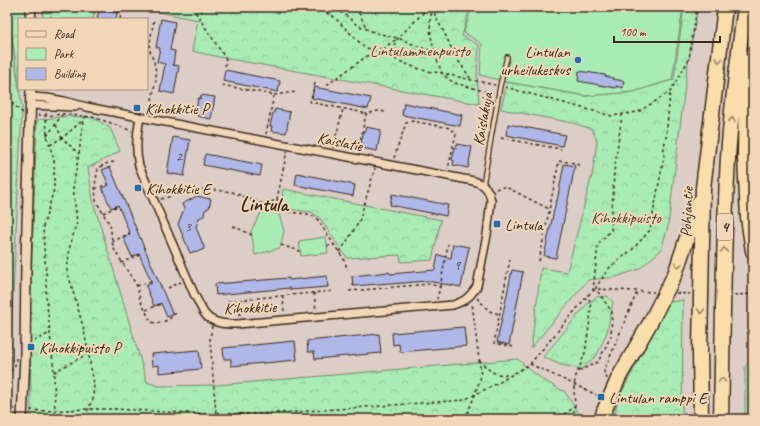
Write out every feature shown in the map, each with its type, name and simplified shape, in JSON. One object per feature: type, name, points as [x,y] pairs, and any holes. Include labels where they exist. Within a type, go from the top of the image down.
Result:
[{"type":"highway","name":"Pohjantie","points":[[700,419],[703,188],[725,7]]},
{"type":"highway","name":"4","points":[[721,419],[724,249],[728,157],[745,7]]},
{"type":"highway","points":[[741,36],[746,74],[745,158],[747,210],[753,251]]},
{"type":"highway","points":[[602,419],[604,411],[619,378],[650,323],[675,274],[703,188]]},
{"type":"street","points":[[30,7],[31,18]]},
{"type":"street","points":[[22,419],[25,356],[31,97]]},
{"type":"street","name":"Kaislatie","points":[[31,97],[64,101],[87,107],[473,180],[483,185]]},
{"type":"street","name":"Kihokkitie","points":[[140,117],[136,145],[136,154],[139,166],[195,296],[205,314],[214,321],[223,324],[237,324],[453,305],[468,298]]},
{"type":"street","points":[[468,298],[477,286],[487,235],[491,200],[489,193],[483,185]]},
{"type":"lane","name":"Kaislakuja","points":[[483,185],[500,86],[507,57]]},
{"type":"path","points":[[51,18],[52,7]]},
{"type":"path","points":[[112,7],[121,14]]},
{"type":"path","points":[[120,18],[121,8],[125,7]]},
{"type":"path","points":[[192,7],[224,56],[226,60],[225,66]]},
{"type":"path","points":[[200,19],[202,7]]},
{"type":"path","points":[[316,7],[334,17],[364,47],[411,66],[500,86],[612,116],[638,112],[670,92]]},
{"type":"path","points":[[323,7],[342,13],[357,24],[376,33],[398,38],[425,49],[435,51]]},
{"type":"path","points":[[356,7],[367,29]]},
{"type":"path","points":[[378,52],[398,38],[429,7]]},
{"type":"path","points":[[433,7],[430,24],[433,43],[442,73],[455,83],[499,95]]},
{"type":"path","points":[[433,7],[435,16],[455,56],[472,80]]},
{"type":"path","points":[[27,409],[44,411],[115,408],[182,413],[254,414],[464,400],[530,364],[588,294],[596,289],[610,267],[633,250],[650,230],[664,157],[670,92],[689,58],[698,7]]},
{"type":"path","points":[[152,100],[156,72],[150,48],[154,19]]},
{"type":"path","points":[[388,56],[398,38]]},
{"type":"path","points":[[327,85],[375,51]]},
{"type":"path","points":[[314,83],[310,102],[366,114],[378,111],[386,112]]},
{"type":"path","points":[[222,85],[274,95],[296,92]]},
{"type":"path","points":[[266,136],[274,95]]},
{"type":"path","points":[[333,148],[343,109]]},
{"type":"path","points":[[47,136],[63,114]]},
{"type":"path","points":[[55,419],[54,372],[46,295],[43,227],[54,189],[54,160],[47,136],[46,116],[63,114],[86,116],[137,132]]},
{"type":"path","points":[[358,153],[366,114]]},
{"type":"path","points":[[593,291],[598,244],[611,230],[614,172],[622,115]]},
{"type":"path","points":[[50,145],[62,138],[86,116]]},
{"type":"path","points":[[83,120],[79,154],[72,187],[77,222],[70,246],[67,270],[84,330],[94,384],[93,399],[88,409],[88,419]]},
{"type":"path","points":[[393,160],[406,123],[412,121],[450,128],[456,134],[448,170]]},
{"type":"path","points":[[56,125],[62,138],[79,154]]},
{"type":"path","points":[[500,138],[560,149]]},
{"type":"path","points":[[287,212],[280,206],[277,199],[289,146]]},
{"type":"path","points":[[539,261],[559,161],[575,163],[580,166]]},
{"type":"path","points":[[114,162],[104,164],[98,169],[95,188],[96,201],[111,230],[114,251],[137,286],[140,300],[151,322],[162,322],[174,316],[177,311]]},
{"type":"path","points":[[340,252],[359,222],[375,168]]},
{"type":"path","points":[[95,188],[108,184]]},
{"type":"path","points":[[496,188],[508,188],[550,209]]},
{"type":"path","points":[[159,200],[190,191],[206,189],[232,192],[287,212],[307,214],[316,218],[340,252],[345,261],[347,270]]},
{"type":"path","points":[[266,205],[277,199]]},
{"type":"path","points":[[7,200],[10,206],[7,219]]},
{"type":"path","points":[[103,213],[118,206]]},
{"type":"path","points":[[274,212],[275,208]]},
{"type":"path","points":[[234,226],[252,235]]},
{"type":"path","points":[[112,242],[130,232]]},
{"type":"path","points":[[437,300],[448,244]]},
{"type":"path","points":[[281,245],[300,251]]},
{"type":"path","points":[[327,246],[335,245]]},
{"type":"path","points":[[121,263],[140,255]]},
{"type":"path","points":[[510,259],[494,343],[514,347]]},
{"type":"path","points":[[137,286],[151,282]]},
{"type":"path","points":[[168,288],[183,282]]},
{"type":"path","points":[[349,291],[430,284],[440,287]]},
{"type":"path","points":[[596,289],[656,292]]},
{"type":"path","points":[[579,371],[598,362],[611,336],[612,312],[596,289]]},
{"type":"path","points":[[227,301],[333,291]]},
{"type":"path","points":[[607,380],[604,371],[637,292]]},
{"type":"path","points":[[314,293],[316,311]]},
{"type":"path","points":[[670,293],[694,294]]},
{"type":"path","points":[[573,419],[575,405],[574,385],[585,353],[590,320],[591,307],[588,294]]},
{"type":"path","points":[[732,295],[753,294]]},
{"type":"path","points":[[282,296],[284,314]]},
{"type":"path","points":[[465,419],[481,376],[472,303],[468,298]]},
{"type":"path","points":[[477,298],[489,311],[499,314]]},
{"type":"path","points":[[240,300],[240,318]]},
{"type":"path","points":[[146,310],[161,304]]},
{"type":"path","points":[[212,328],[210,339],[216,414]]},
{"type":"path","points":[[31,342],[50,333]]},
{"type":"path","points":[[54,372],[89,353]]},
{"type":"path","points":[[7,376],[15,365],[16,358]]},
{"type":"path","points":[[479,360],[489,371],[499,375],[511,375]]},
{"type":"path","points":[[530,364],[601,398]]},
{"type":"path","points":[[553,419],[558,415],[568,413],[575,405]]},
{"type":"path","points":[[7,408],[18,409]]},
{"type":"path","points":[[180,419],[182,413]]},
{"type":"green space","points":[[7,7],[18,90],[19,90],[22,108],[7,419]]},
{"type":"green space","points":[[8,7],[25,7],[25,18],[18,18],[18,81]]},
{"type":"green space","points":[[42,7],[96,7],[93,18],[43,18]]},
{"type":"green space","name":"Lintulammenpuisto","points":[[134,7],[470,7],[462,36],[479,45],[477,74],[479,104],[192,51],[198,20]]},
{"type":"green space","name":"Lintulan urheilukeskus","points":[[472,7],[683,7],[672,80],[633,92],[586,96],[507,82],[480,75],[482,44],[464,33]]},
{"type":"green space","name":"Kihokkipuisto","points":[[684,7],[698,7],[687,69],[668,226],[661,250],[639,269],[616,277],[588,280],[531,348],[541,268],[567,272],[593,171],[597,141],[592,129],[573,123],[501,109],[507,82],[586,96],[633,92],[672,80],[674,79]]},
{"type":"green space","points":[[68,116],[94,118],[110,128],[120,151],[88,168],[93,201],[147,382],[158,386],[218,385],[518,359],[543,380],[565,392],[580,416],[580,419],[31,419],[30,313],[37,120]]},
{"type":"green space","points":[[283,189],[441,220],[432,260],[401,262],[400,255],[347,258],[319,217],[311,212],[288,209],[282,203]]},
{"type":"green space","points":[[263,209],[279,214],[284,231],[280,248],[255,255],[251,231]]},
{"type":"green space","points":[[326,237],[328,253],[301,256],[299,241]]},
{"type":"green space","points":[[607,296],[613,302],[607,332],[597,355],[582,369],[561,365],[543,357],[588,303],[597,297]]},
{"type":"green space","points":[[683,300],[682,419],[613,419],[618,399],[669,302]]},
{"type":"green space","points":[[753,358],[753,419],[745,419],[745,367]]},
{"type":"building","points":[[99,10],[117,13],[116,18],[97,18]]},
{"type":"building","points":[[161,19],[175,22],[170,50],[175,51],[173,65],[179,66],[174,94],[160,91],[165,64],[157,62],[160,48],[156,47]]},
{"type":"building","points":[[225,70],[280,81],[278,92],[223,81]]},
{"type":"building","points":[[579,71],[605,75],[613,78],[612,79],[624,81],[623,88],[578,81]]},
{"type":"building","points":[[314,87],[371,98],[368,109],[312,98]]},
{"type":"building","points":[[201,95],[215,97],[211,119],[197,116],[196,111],[198,98],[200,99]]},
{"type":"building","points":[[404,103],[462,115],[460,126],[402,115]]},
{"type":"building","points":[[275,109],[290,112],[286,133],[271,131],[272,126],[270,126]]},
{"type":"building","points":[[508,124],[565,135],[562,146],[506,135]]},
{"type":"building","points":[[366,127],[381,130],[377,151],[362,148],[363,144],[361,143]]},
{"type":"building","points":[[173,137],[190,140],[184,176],[167,173]]},
{"type":"building","points":[[457,144],[472,147],[468,168],[453,165],[454,161],[452,160]]},
{"type":"building","points":[[205,154],[262,165],[260,176],[203,165]]},
{"type":"building","points":[[564,164],[575,166],[556,258],[544,256]]},
{"type":"building","points":[[110,167],[173,315],[167,317],[161,303],[154,306],[146,286],[152,283],[139,254],[132,257],[123,237],[130,234],[118,205],[111,208],[102,188],[109,185],[102,170]]},
{"type":"building","points":[[297,173],[355,185],[353,196],[295,185]]},
{"type":"building","points":[[392,194],[448,205],[446,216],[390,205]]},
{"type":"building","points":[[197,196],[211,199],[209,208],[205,210],[204,216],[199,218],[196,227],[204,249],[190,253],[178,224],[184,209],[182,204]]},
{"type":"building","points":[[453,244],[469,247],[461,287],[427,281],[353,286],[352,276],[389,272],[390,274],[435,270],[438,255],[451,258]]},
{"type":"building","points":[[512,270],[523,272],[509,345],[497,342]]},
{"type":"building","points":[[327,276],[328,287],[290,290],[290,288],[216,295],[215,284],[289,278],[289,280]]},
{"type":"building","points":[[464,327],[466,346],[400,352],[399,344],[393,345],[392,333]]},
{"type":"building","points":[[379,334],[381,353],[315,359],[314,352],[308,352],[307,341]]},
{"type":"building","points":[[295,341],[297,360],[231,366],[231,359],[224,359],[223,348]]},
{"type":"building","points":[[199,350],[201,369],[159,373],[159,365],[152,366],[151,354]]},
{"type":"place","name":"Lintulan urheilukeskus","points":[[578,60]]},
{"type":"place","name":"Kihokkitie P","points":[[137,108]]},
{"type":"place","name":"Kihokkitie E","points":[[138,188]]},
{"type":"place","name":"Lintula","points":[[497,224]]},
{"type":"place","name":"Kihokkipuisto P","points":[[31,347]]},
{"type":"place","name":"Lintulan ramppi E","points":[[601,397]]},
{"type":"district","name":"Lintula","points":[[264,204]]}]
